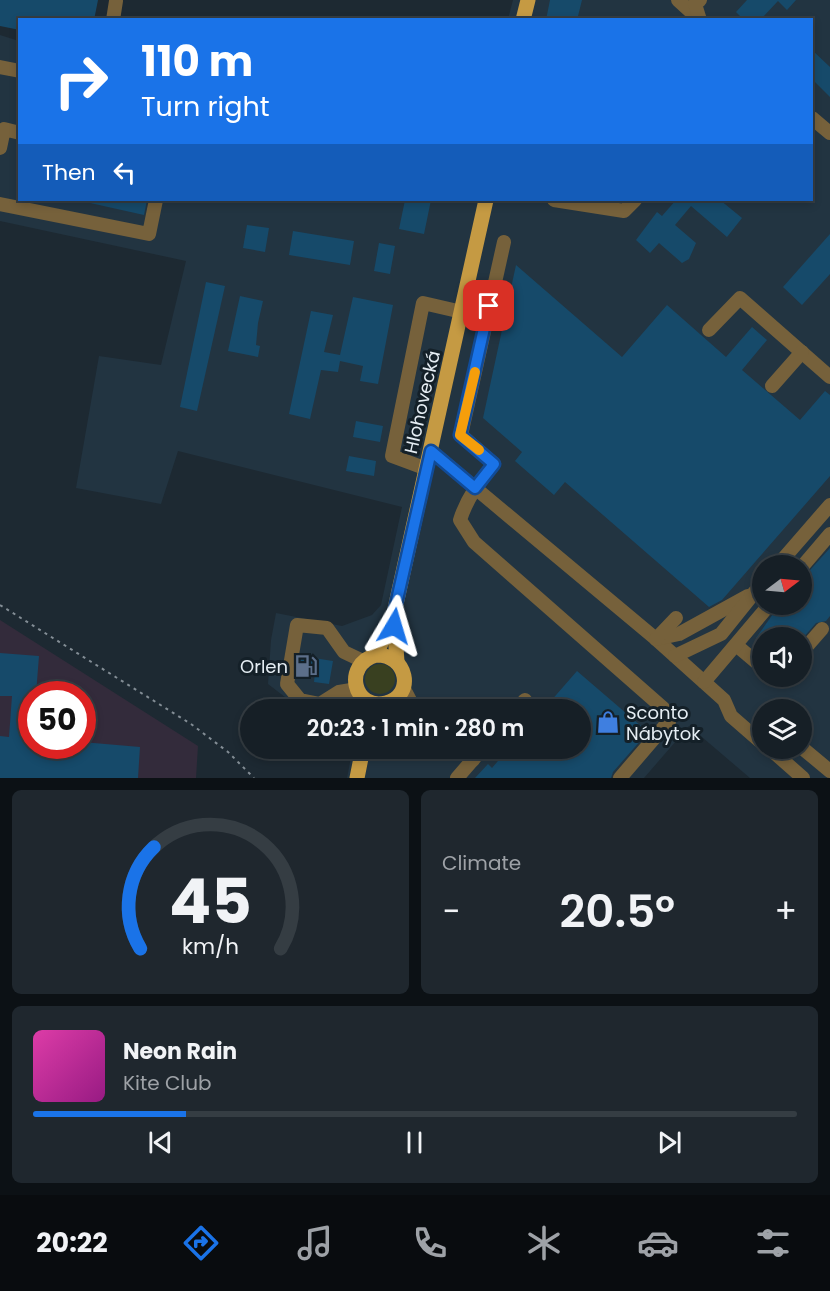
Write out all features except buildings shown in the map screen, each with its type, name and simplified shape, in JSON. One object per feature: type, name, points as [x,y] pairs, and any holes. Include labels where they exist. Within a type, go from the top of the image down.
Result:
[{"type":"main road","points":[[524,18],[528,0]]},
{"type":"main road","name":"Hlohovecká","points":[[362,699],[355,677],[369,658],[394,613],[486,201]]},
{"type":"main road","name":"Hlohovecká","points":[[394,613],[397,662],[404,674],[403,687]]},
{"type":"main road","points":[[369,658],[389,656],[397,662]]},
{"type":"main road","points":[[393,699],[403,687]]},
{"type":"main road","points":[[357,778],[361,759]]},
{"type":"street","points":[[678,0],[698,18]]},
{"type":"street","points":[[699,18],[695,4],[700,0]]},
{"type":"street","points":[[113,18],[116,1]]},
{"type":"street","points":[[0,67],[18,71]]},
{"type":"street","points":[[813,119],[830,133]]},
{"type":"street","points":[[0,148],[4,129],[18,132]]},
{"type":"street","points":[[0,204],[149,234],[156,201]]},
{"type":"street","points":[[560,201],[624,212],[634,201]]},
{"type":"street","points":[[504,242],[460,435],[494,464],[475,488],[465,505],[460,520],[466,532],[663,708],[669,721],[620,778]]},
{"type":"street","points":[[709,330],[740,298],[830,377]]},
{"type":"street","points":[[427,469],[392,456],[423,303],[462,312]]},
{"type":"street","points":[[772,386],[802,352]]},
{"type":"street","points":[[431,451],[656,639],[724,700],[731,716],[752,731]]},
{"type":"street","points":[[787,555],[830,505]]},
{"type":"street","points":[[812,555],[830,534]]},
{"type":"street","points":[[656,639],[679,634],[752,591]]},
{"type":"street","points":[[675,656],[721,634],[752,594]]},
{"type":"street","points":[[704,682],[761,615]]},
{"type":"street","points":[[656,639],[676,618]]},
{"type":"street","points":[[299,699],[287,684],[297,625],[327,628],[344,652],[369,658]]},
{"type":"street","points":[[812,640],[822,629]]},
{"type":"street","points":[[736,645],[752,659]]},
{"type":"street","points":[[403,687],[410,699]]},
{"type":"street","points":[[328,699],[339,692],[362,699]]},
{"type":"street","points":[[812,756],[830,771]]},
{"type":"street","points":[[781,759],[803,778]]},
{"type":"street","points":[[458,778],[473,760]]},
{"type":"path","points":[[0,605],[191,724],[228,752],[254,778]]},
{"type":"shaded area","points":[[513,0],[830,0],[830,778],[750,778],[689,726],[644,778],[347,778],[351,759],[591,759],[591,699],[288,699],[268,684],[271,640],[276,613],[342,626],[372,615],[381,605],[402,507],[178,451],[161,504],[76,488],[99,356],[161,365],[186,261],[0,221],[0,35],[18,41],[18,201],[813,201],[813,18],[508,18]]},
{"type":"shaded area","points":[[0,620],[96,681],[18,681],[18,759],[96,759],[96,681],[198,746],[196,778],[0,778]]},
{"type":"green space","points":[[380,664],[391,668],[395,679],[391,690],[380,694],[369,690],[365,679],[369,668]]},
{"type":"slow traffic","points":[[475,372],[460,435],[479,450]]},
{"type":"place","name":"Orlen","points":[[306,666]]},
{"type":"place","name":"Sconto Nábytok","points":[[608,722]]},
{"type":"route","points":[[394,626],[394,613],[431,451],[475,488],[494,464],[460,435],[489,306]]}]
